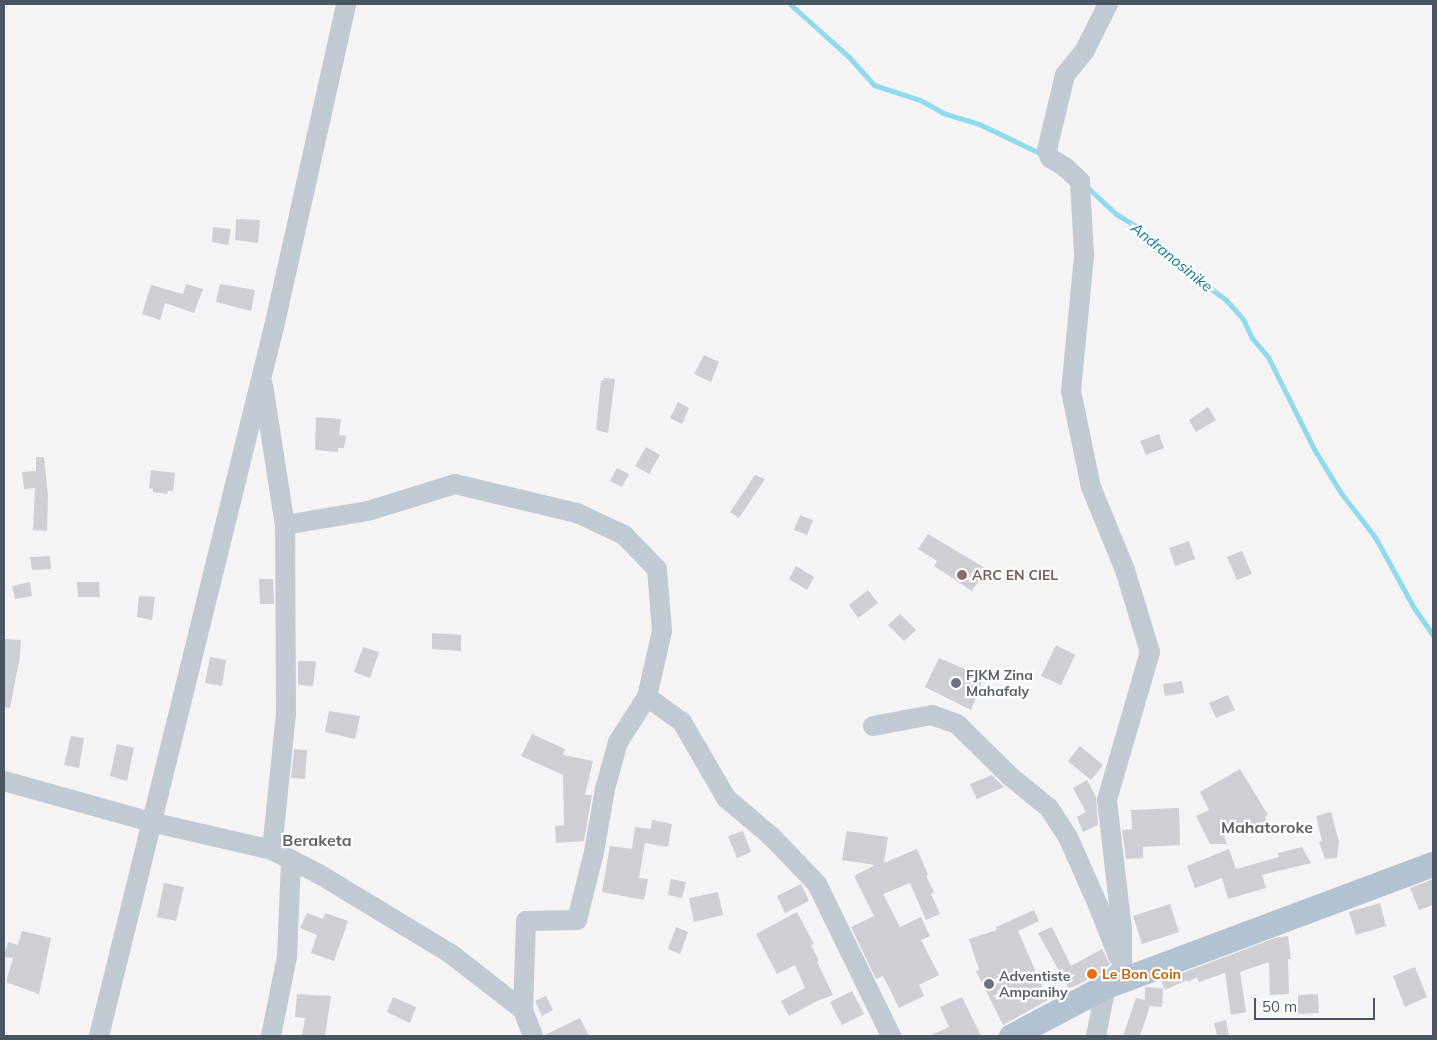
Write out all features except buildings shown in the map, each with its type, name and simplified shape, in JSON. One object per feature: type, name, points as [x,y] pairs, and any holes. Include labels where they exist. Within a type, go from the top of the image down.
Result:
[{"type":"main road","points":[[1011,1036],[1106,986],[1433,864]]},
{"type":"street","points":[[99,1036],[262,376],[346,4]]},
{"type":"street","points":[[1096,1036],[1106,986],[1122,968],[1122,930],[1108,800],[1150,652],[1124,570],[1090,487],[1071,391],[1084,255],[1080,181],[1050,158],[1047,150],[1066,75],[1085,50],[1090,35],[1108,4]]},
{"type":"street","points":[[262,376],[285,525],[286,714],[272,850]]},
{"type":"street","points":[[285,525],[368,511],[455,484],[576,513],[624,535],[657,569],[662,631],[648,697],[618,742],[605,790],[594,852],[577,920],[526,922],[522,1010],[533,1036]]},
{"type":"street","points":[[648,697],[682,722],[726,798],[772,837],[817,884],[892,1036]]},
{"type":"street","points":[[873,726],[932,715],[957,724],[1011,776],[1049,808],[1068,837],[1098,905],[1122,968]]},
{"type":"street","points":[[4,781],[151,822],[272,850],[319,874],[451,954],[522,1010]]},
{"type":"street","points":[[271,1036],[287,957],[291,860]]},
{"type":"waterway","name":"Andranosinike","points":[[790,4],[848,56],[874,85],[920,100],[943,113],[979,124],[1042,154]]},
{"type":"waterway","name":"Andranosinike","points":[[1087,187],[1116,214],[1139,228],[1181,266],[1226,300],[1243,319],[1252,338],[1268,357],[1314,449],[1341,493],[1375,537],[1414,608],[1433,635]]},
{"type":"place","name":"ARC EN CIEL","points":[[962,575]]},
{"type":"place","name":"FJKM Zina Mahafaly","points":[[956,683]]},
{"type":"place","name":"Le Bon Coin","points":[[1092,974]]},
{"type":"place","name":"Adventiste Ampanihy","points":[[989,984]]},
{"type":"district","name":"Mahatoroke","points":[[1267,827]]},
{"type":"district","name":"Beraketa","points":[[317,840]]}]
